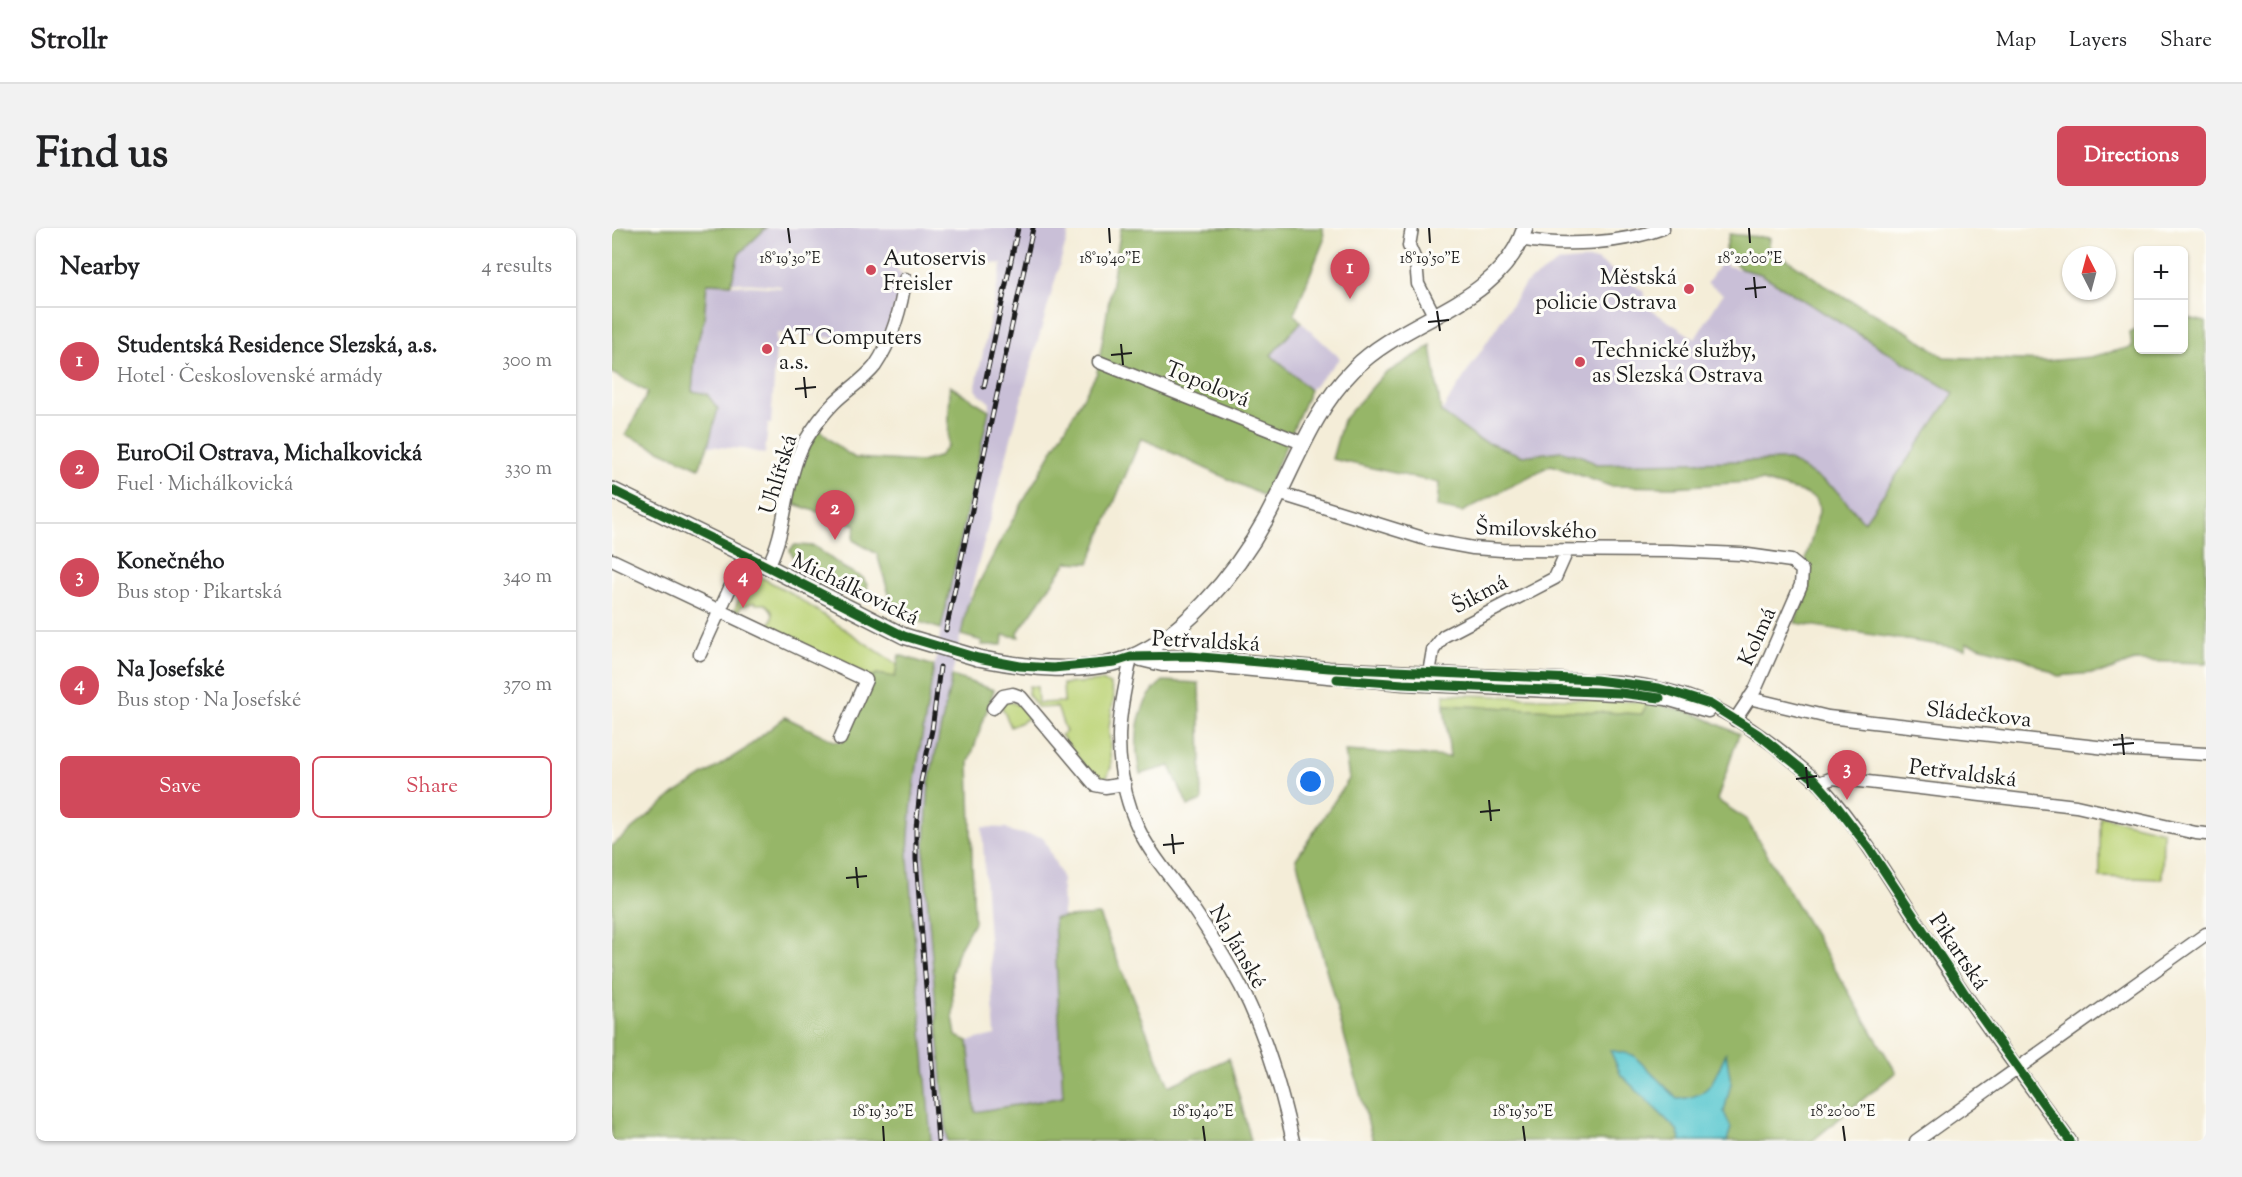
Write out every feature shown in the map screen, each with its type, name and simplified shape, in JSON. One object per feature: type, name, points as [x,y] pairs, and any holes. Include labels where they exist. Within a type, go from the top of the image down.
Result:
[{"type":"street","points":[[1412,228],[1409,246],[1416,262],[1418,284],[1434,315]]},
{"type":"street","points":[[1523,234],[1539,243],[1617,240],[1640,236],[1663,228]]},
{"type":"street","name":"Michálkovická","points":[[612,490],[904,636],[978,658],[1043,668],[1115,662],[1146,649],[1186,620],[1219,588],[1267,517],[1302,443],[1328,399],[1357,366],[1386,342],[1457,304],[1485,285],[1505,264],[1523,234]]},
{"type":"street","name":"Uhlířská","points":[[768,566],[779,536],[790,485],[803,446],[817,422],[835,402],[875,366],[892,331],[905,279]]},
{"type":"street","name":"Topolová","points":[[1099,362],[1302,443]]},
{"type":"street","name":"Šmilovského","points":[[1278,493],[1429,540],[1483,549],[1741,554],[1784,559],[1799,566]]},
{"type":"street","name":"Šikmá","points":[[1428,679],[1433,650],[1444,636],[1555,578],[1567,551]]},
{"type":"street","points":[[700,654],[745,555]]},
{"type":"street","points":[[612,560],[866,680],[840,739]]},
{"type":"street","name":"Kolmá","points":[[1735,720],[1767,664],[1801,585],[1802,573],[1799,566]]},
{"type":"street","points":[[1186,620],[1183,636],[1188,645],[1196,650],[1224,658]]},
{"type":"street","name":"Petřvaldská","points":[[1131,657],[1160,655],[1224,658],[1428,679]]},
{"type":"street","name":"Petřvaldská","points":[[1131,657],[1162,665],[1197,665],[1428,679],[1596,680],[1640,685],[1693,697],[1710,704],[1758,734],[1819,783],[1833,778],[2076,806],[2196,834],[2206,834]]},
{"type":"street","name":"Na Jánské","points":[[1131,657],[1119,729],[1125,784],[1135,820],[1143,836],[1197,915],[1242,988],[1279,1082],[1293,1141]]},
{"type":"street","points":[[993,708],[1003,696],[1013,694],[1022,697],[1095,785],[1105,787],[1125,784]]},
{"type":"street","name":"Sládečkova","points":[[1749,698],[1828,717],[2115,749],[2206,754]]},
{"type":"street","name":"Pikartská","points":[[1819,783],[1869,848],[1951,974],[2070,1141]]},
{"type":"street","points":[[1916,1141],[2206,934]]},
{"type":"shaded area","points":[[766,228],[1070,228],[1022,397],[967,606],[929,782],[924,858],[947,1141],[931,1141],[910,892],[908,828],[913,780],[941,629],[989,410],[990,403],[975,390],[1002,264],[900,249],[897,271],[902,273],[897,300],[882,342],[777,333],[771,424],[768,424],[765,454],[744,449],[708,446],[718,409],[692,391],[696,347],[704,320],[707,283],[781,288],[781,286],[731,282],[739,254]]},
{"type":"shaded area","points":[[1597,260],[1643,291],[1648,308],[1695,339],[1723,294],[1707,283],[1720,264],[1726,262],[1727,266],[1761,274],[1954,394],[1864,522],[1833,488],[1596,464],[1582,456],[1561,451],[1523,456],[1478,439],[1441,412],[1525,284],[1559,262]]},
{"type":"shaded area","points":[[1301,322],[1340,358],[1310,390],[1271,355]]},
{"type":"shaded area","points":[[982,827],[1007,828],[1011,832],[1043,837],[1062,877],[1063,918],[1054,919],[1063,1097],[975,1112],[968,1041],[995,1035]]},
{"type":"green space","points":[[612,228],[766,228],[739,254],[731,284],[707,283],[704,320],[696,347],[692,391],[707,394],[718,409],[708,446],[699,468],[626,435],[648,392],[612,373]]},
{"type":"green space","points":[[1121,228],[1323,228],[1324,240],[1294,314],[1301,322],[1271,355],[1310,390],[1264,496],[1141,438],[1089,563],[1067,562],[1018,632],[1019,637],[1003,635],[1002,645],[982,645],[982,641],[961,635],[967,606],[1000,542],[1097,373]]},
{"type":"green space","points":[[1729,234],[1770,238],[1769,247],[1834,291],[1911,334],[1944,357],[2046,361],[2090,357],[2132,347],[2130,333],[2134,331],[2134,354],[2188,354],[2188,318],[2206,322],[2206,663],[2134,661],[2105,672],[2058,676],[2023,658],[1967,643],[1965,649],[1795,623],[1809,578],[1806,558],[1820,508],[1816,499],[1802,492],[1762,481],[1673,487],[1610,486],[1551,465],[1462,512],[1437,507],[1439,483],[1332,459],[1343,420],[1383,375],[1431,346],[1441,412],[1478,439],[1523,456],[1561,451],[1582,456],[1596,464],[1789,460],[1834,488],[1864,522],[1954,393],[1761,274],[1741,269],[1725,253]]},
{"type":"green space","points":[[950,386],[989,410],[941,629],[895,614],[877,554],[853,540],[856,525],[791,503],[800,465],[818,429],[855,458],[921,462],[938,457],[948,446]]},
{"type":"green space","points":[[795,545],[814,546],[844,568],[863,578],[867,585],[868,595],[851,590],[795,562],[790,550]]},
{"type":"green space","points":[[743,570],[789,592],[898,665],[895,678],[877,674],[871,677],[766,627],[773,615],[771,609],[765,604],[755,602],[734,611],[747,581],[740,577]]},
{"type":"green space","points":[[899,655],[934,666],[914,787],[908,859],[931,1141],[612,1141],[612,846],[674,794],[744,750],[785,717],[834,741],[842,742],[871,677],[877,674],[895,677]]},
{"type":"green space","points":[[952,676],[994,690],[969,762],[974,922],[957,953],[952,973],[956,1036],[968,1041],[975,1112],[1063,1097],[1054,918],[1099,915],[1169,1086],[1229,1058],[1251,1141],[947,1141],[924,858],[929,782]]},
{"type":"green space","points":[[1102,681],[1110,684],[1114,696],[1109,728],[1111,767],[1107,777],[1098,778],[1092,776],[1061,735],[1066,732],[1057,707],[1038,708],[1028,694],[1029,686],[1037,687],[1038,703],[1064,702],[1063,684]]},
{"type":"green space","points":[[1163,681],[1199,683],[1202,801],[1188,806],[1170,766],[1140,774],[1137,749],[1138,723],[1147,700]]},
{"type":"green space","points":[[1444,694],[1648,702],[1642,714],[1444,705]]},
{"type":"green space","points":[[1008,701],[1022,706],[1031,717],[1011,727],[1000,703]]},
{"type":"green space","points":[[1648,702],[1694,713],[1739,734],[1717,800],[1746,819],[1896,1072],[1812,1141],[1373,1141],[1296,859],[1349,779],[1345,751],[1450,757],[1444,705],[1642,714]]},
{"type":"green space","points":[[2100,816],[2163,831],[2162,879],[2100,877]]},
{"type":"water","points":[[1610,1050],[1633,1055],[1678,1099],[1698,1095],[1705,1090],[1714,1078],[1726,1053],[1731,1083],[1724,1112],[1731,1128],[1727,1141],[1681,1141],[1677,1130],[1621,1075]]},
{"type":"railway","points":[[984,387],[1018,228]]},
{"type":"railway","points":[[946,630],[1033,228]]},
{"type":"railway","points":[[938,1141],[916,859],[916,828],[921,781],[932,730],[940,667]]},
{"type":"cycle path","points":[[612,490],[904,636],[978,658],[1020,666],[1053,668],[1115,662],[1131,657],[1190,656],[1329,668],[1596,680],[1659,688],[1710,704],[1758,734],[1814,779],[1829,796],[1869,848],[1971,1003],[2070,1141]]},
{"type":"cycle path","points":[[1337,679],[1620,693],[1660,698]]},
{"type":"place","name":"Autoservis Freisler","points":[[871,270]]},
{"type":"place","name":"Městská policie Ostrava","points":[[1689,289]]},
{"type":"place","name":"Studentská Residence Slezská, a.s.","points":[[1350,299]]},
{"type":"place","name":"AT Computers a.s.","points":[[767,349]]},
{"type":"place","name":"Technické služby, as Slezská Ostrava","points":[[1580,362]]},
{"type":"place","name":"EuroOil Ostrava, Michalkovická","points":[[835,540]]},
{"type":"place","name":"Na Josefské","points":[[743,608]]},
{"type":"place","name":"Konečného","points":[[1847,800]]}]
